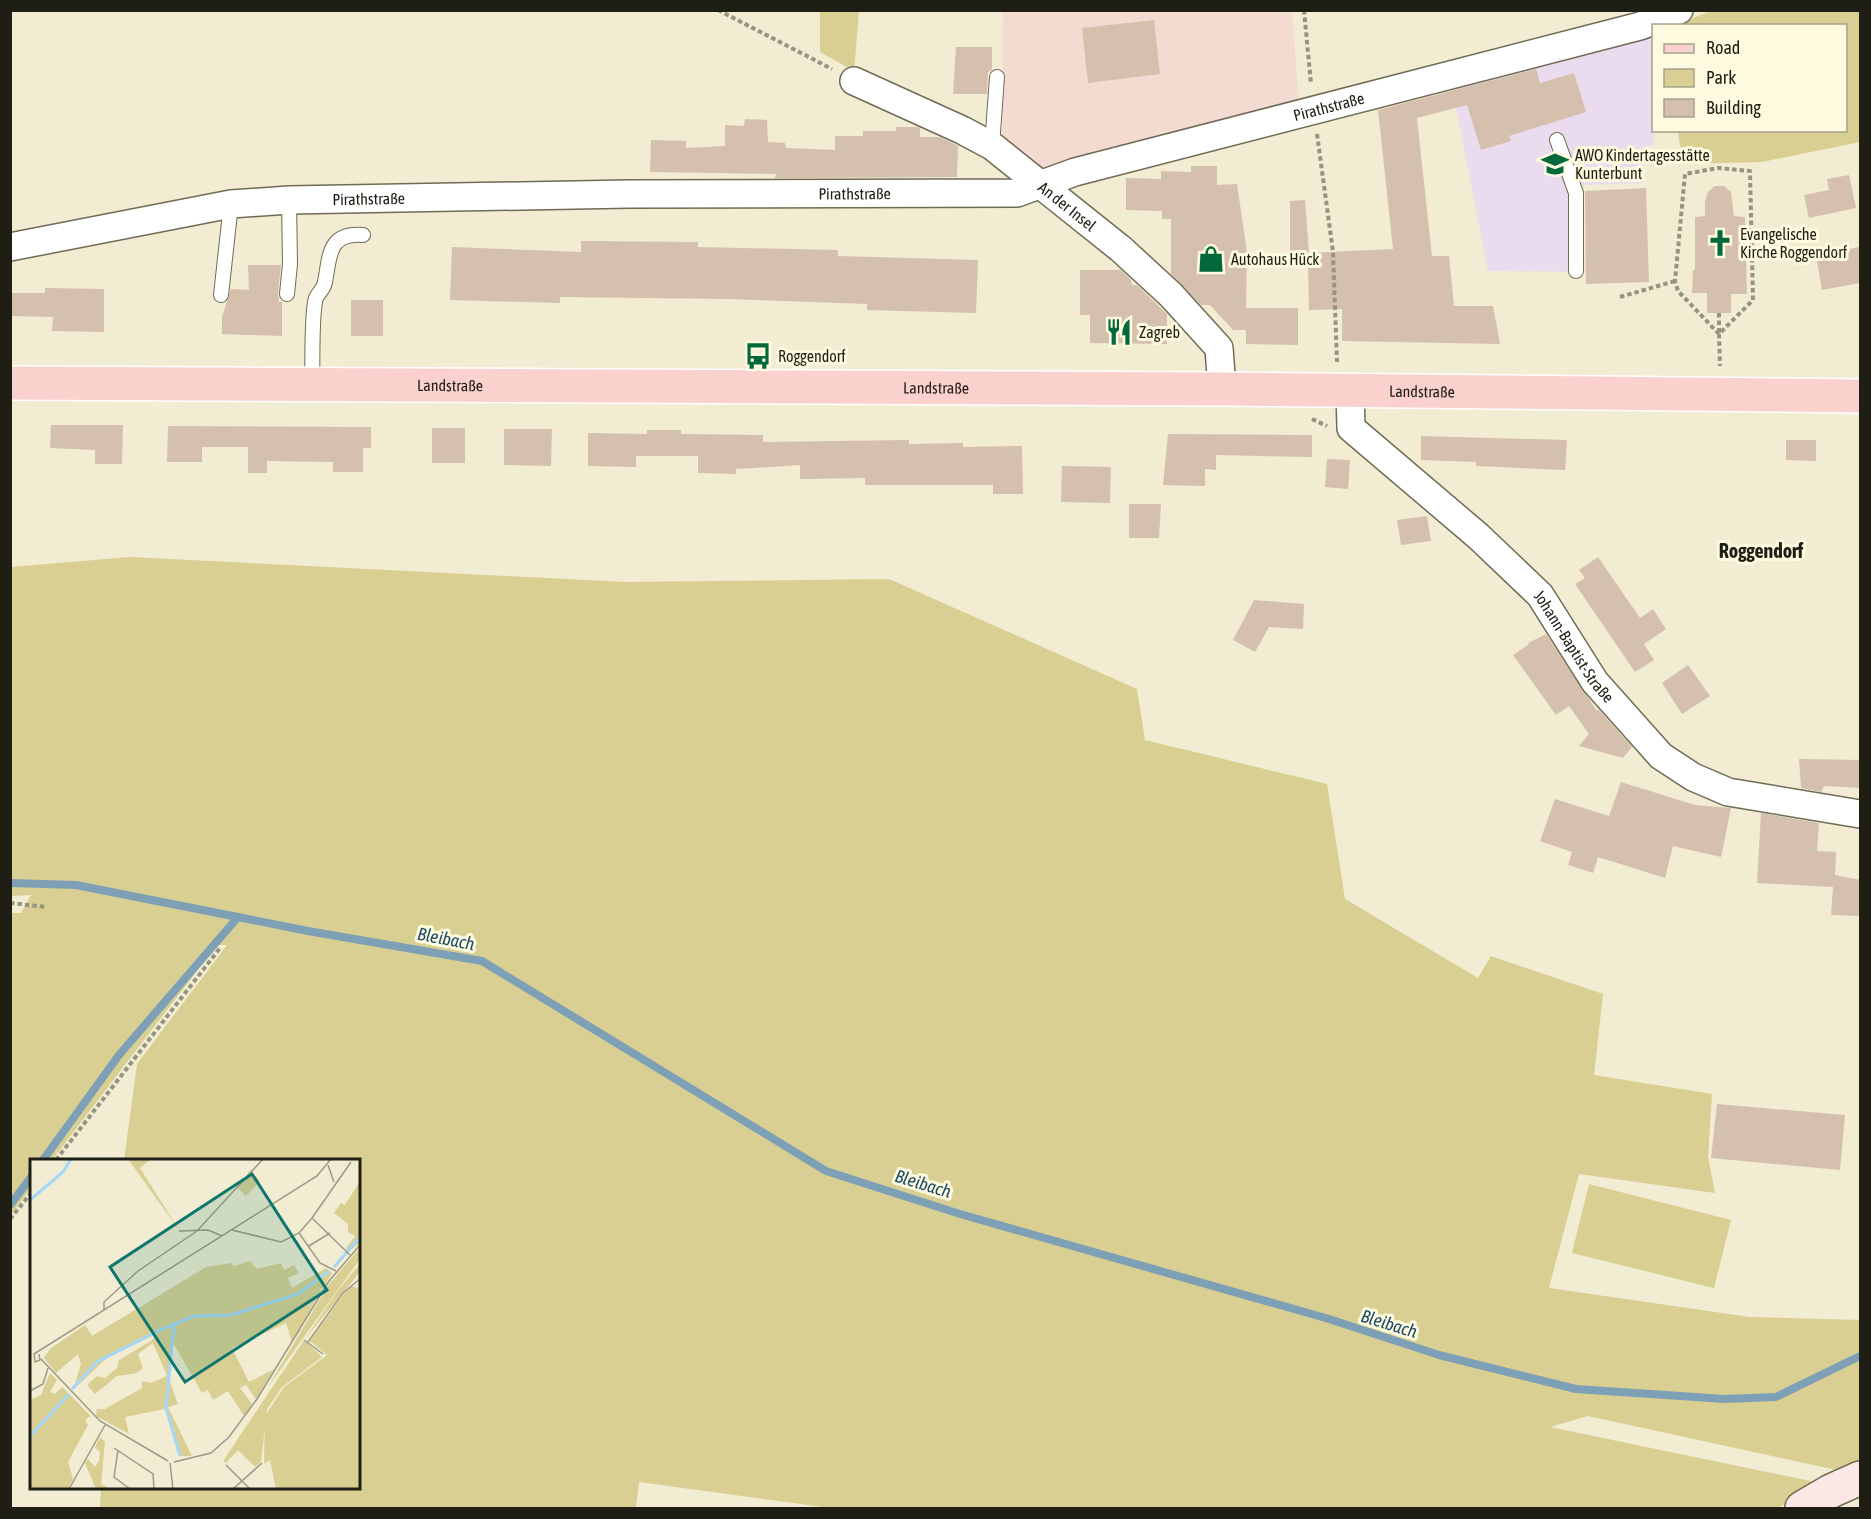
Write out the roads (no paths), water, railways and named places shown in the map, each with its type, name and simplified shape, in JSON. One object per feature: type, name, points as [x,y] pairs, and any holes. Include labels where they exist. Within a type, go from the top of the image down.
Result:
[{"type":"main road","name":"Landstraße","points":[[10,383],[1222,389],[1343,382],[1720,395],[1860,396]]},
{"type":"main road","points":[[1802,1509],[1831,1491],[1860,1478]]},
{"type":"street","name":"Pirathstraße","points":[[10,247],[231,204],[289,200],[629,194],[1017,193],[1075,172],[1640,26],[1679,10]]},
{"type":"street","name":"An der Insel","points":[[854,81],[992,146],[1122,249],[1171,295],[1220,348],[1222,389]]},
{"type":"street","name":"Johann-Baptist-Straße","points":[[1343,382],[1351,428],[1478,536],[1540,595],[1595,682],[1661,756],[1693,777],[1728,792],[1860,814]]},
{"type":"lane","points":[[992,146],[997,77]]},
{"type":"lane","points":[[1557,140],[1576,193],[1576,271]]},
{"type":"lane","points":[[287,294],[290,264],[289,200]]},
{"type":"lane","points":[[222,295],[231,204]]},
{"type":"lane","points":[[312,384],[316,297],[325,283],[328,258],[337,242],[345,236],[363,235]]},
{"type":"waterway","name":"Bleibach","points":[[10,883],[76,885],[308,931],[482,961],[826,1171],[960,1214],[1329,1319],[1439,1355],[1576,1389],[1725,1399],[1776,1397],[1860,1356]]},
{"type":"waterway","points":[[44,1159],[119,1055],[238,917]]},
{"type":"waterway","points":[[10,1205],[30,1179]]},
{"type":"place","name":"AWO Kindertagesstätte Kunterbunt","points":[[1555,164]]},
{"type":"place","name":"Evangelische Kirche Roggendorf","points":[[1720,243]]},
{"type":"place","name":"Autohaus Hück","points":[[1211,259]]},
{"type":"place","name":"Zagreb","points":[[1119,332]]},
{"type":"place","name":"Roggendorf","points":[[758,356]]},
{"type":"district","name":"Roggendorf","points":[[1761,551]]}]
